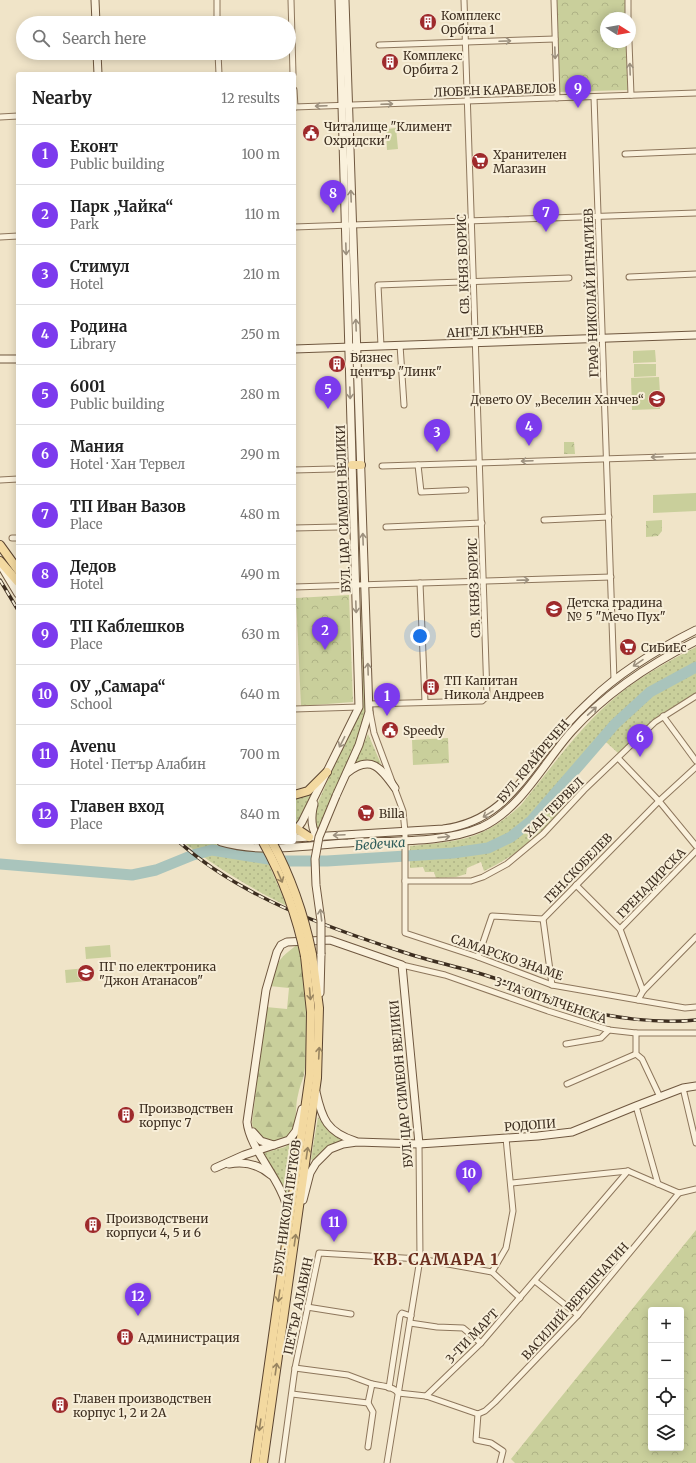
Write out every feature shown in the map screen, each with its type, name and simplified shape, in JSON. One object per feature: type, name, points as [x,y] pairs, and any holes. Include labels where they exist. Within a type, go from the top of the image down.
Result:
[{"type":"main road","points":[[95,0],[96,16]]},
{"type":"main road","name":"БУЛ. ЦАР СИМЕОН ВЕЛИКИ","points":[[296,828],[327,772],[359,707],[353,347],[340,0]]},
{"type":"main road","name":"БУЛ. ЦАР СИМЕОН ВЕЛИКИ","points":[[345,0],[345,105]]},
{"type":"main road","points":[[97,60],[98,72]]},
{"type":"main road","name":"АНГЕЛ КЪНЧЕВ","points":[[296,349],[696,335]]},
{"type":"main road","points":[[0,359],[16,359]]},
{"type":"main road","name":"БУЛ. ЦАР СИМЕОН ВЕЛИКИ","points":[[319,1008],[322,921],[316,884],[315,859],[319,837],[365,730],[369,706],[365,585],[356,465]]},
{"type":"main road","points":[[0,546],[16,567]]},
{"type":"main road","points":[[0,562],[16,580]]},
{"type":"main road","points":[[0,562],[16,590]]},
{"type":"main road","name":"БУЛ. КРАЙРЕЧЕН","points":[[296,838],[406,832],[457,827],[474,822],[490,813],[511,795],[550,745],[580,711],[614,680],[651,654],[696,630]]},
{"type":"main road","name":"БУЛ. КРАЙРЕЧЕН","points":[[237,844],[260,847],[405,840],[462,834],[494,820],[515,802],[572,731],[611,693],[650,666],[696,641]]},
{"type":"main road","points":[[346,775],[358,766],[374,765],[383,771],[395,788]]},
{"type":"main road","points":[[296,794],[308,791],[327,772]]},
{"type":"main road","points":[[313,837],[312,818],[316,792]]},
{"type":"main road","points":[[296,830],[326,844]]},
{"type":"main road","points":[[264,844],[290,901],[309,955]]},
{"type":"main road","points":[[273,844],[295,894],[307,931],[309,955]]},
{"type":"main road","points":[[294,1219],[276,1179],[248,1128],[248,1113],[266,990],[273,962],[281,945],[287,942],[297,940],[330,940],[402,964]]},
{"type":"main road","name":"БУЛ. НИКОЛА ПЕТКОВ","points":[[263,1463],[294,1219],[312,1092],[319,1054],[319,1008],[309,955]]},
{"type":"main road","name":"БУЛ. НИКОЛА ПЕТКОВ","points":[[309,955],[312,1028],[312,1092]]},
{"type":"main road","name":"БУЛ. ЦАР СИМЕОН ВЕЛИКИ","points":[[402,964],[419,1144]]},
{"type":"main road","name":"РОДОПИ","points":[[294,1219],[310,1173],[323,1155],[334,1148],[357,1142],[419,1144],[538,1136],[572,1132],[683,1088],[696,1086]]},
{"type":"main road","points":[[276,1179],[262,1168],[245,1163],[231,1164],[215,1168],[259,1150],[289,1140],[294,1134],[312,1092]]},
{"type":"main road","name":"РОДОПИ","points":[[312,1092],[329,1127],[340,1135],[357,1142]]},
{"type":"main road","points":[[248,1113],[251,1127],[258,1139],[268,1144],[277,1145]]},
{"type":"main road","name":"БУЛ. НИКОЛА ПЕТКОВ","points":[[255,1463],[294,1219]]},
{"type":"street","points":[[216,0],[217,16]]},
{"type":"street","points":[[291,0],[291,16]]},
{"type":"street","name":"СВ. КНЯЗ БОРИС","points":[[425,702],[482,701],[487,696],[464,0]]},
{"type":"street","points":[[554,0],[557,98]]},
{"type":"street","points":[[628,0],[628,12]]},
{"type":"street","points":[[379,45],[555,39]]},
{"type":"street","points":[[629,48],[631,96]]},
{"type":"street","points":[[218,60],[219,72]]},
{"type":"street","points":[[291,60],[293,72]]},
{"type":"street","name":"ЛЮБЕН КАРАВЕЛОВ","points":[[296,107],[696,93]]},
{"type":"street","name":"ГРАФ НИКОЛАЙ ИГНАТИЕВ","points":[[594,97],[614,680]]},
{"type":"street","points":[[0,117],[16,116]]},
{"type":"street","points":[[625,154],[696,151]]},
{"type":"street","points":[[296,227],[696,213]]},
{"type":"street","points":[[0,237],[16,236]]},
{"type":"street","points":[[629,277],[696,274]]},
{"type":"street","points":[[381,346],[378,285],[569,278]]},
{"type":"street","points":[[400,346],[404,405]]},
{"type":"street","points":[[382,466],[696,456]]},
{"type":"street","points":[[418,465],[421,492],[466,490]]},
{"type":"street","points":[[296,470],[333,469]]},
{"type":"street","points":[[0,480],[16,479]]},
{"type":"street","points":[[544,520],[609,517]]},
{"type":"street","points":[[386,527],[482,523]]},
{"type":"street","points":[[296,528],[338,527]]},
{"type":"street","points":[[296,587],[611,577]]},
{"type":"street","points":[[369,706],[425,702],[420,583]]},
{"type":"street","name":"ХАН ТЕРВЕЛ","points":[[405,881],[460,882],[471,880],[495,871],[522,852],[543,834],[618,758],[663,716],[696,696]]},
{"type":"street","name":"БУЛ. ЦАР СИМЕОН ВЕЛИКИ","points":[[369,706],[374,733],[403,811],[406,832],[405,934]]},
{"type":"street","points":[[296,709],[359,707]]},
{"type":"street","points":[[663,716],[696,761]]},
{"type":"street","points":[[618,758],[659,801],[696,846]]},
{"type":"street","name":"ГЕН.СКОБЕЛЕВ","points":[[478,957],[492,916],[543,918],[659,801],[696,767]]},
{"type":"street","name":"ГРЕНАДИРСКА","points":[[620,929],[696,851]]},
{"type":"street","points":[[576,885],[620,929],[643,992]]},
{"type":"street","points":[[543,918],[552,985]]},
{"type":"street","name":"САМАРСКО ЗНАМЕ","points":[[405,934],[478,957],[552,985],[685,1008],[696,1007]]},
{"type":"street","points":[[638,1000],[643,992],[696,937]]},
{"type":"street","name":"3-ТА ОПЪЛЧЕНСКА","points":[[402,964],[445,975],[548,1011],[609,1030],[636,1033],[696,1033]]},
{"type":"street","points":[[566,1044],[601,1038],[609,1030]]},
{"type":"street","points":[[636,1033],[636,1054]]},
{"type":"street","points":[[567,1084],[636,1054]]},
{"type":"street","points":[[636,1054],[642,1058],[660,1097]]},
{"type":"street","points":[[683,1088],[696,1143]]},
{"type":"street","points":[[636,1106],[658,1184]]},
{"type":"street","points":[[506,1138],[514,1211],[506,1248],[492,1272],[520,1298]]},
{"type":"street","name":"БУЛ. ЦАР СИМЕОН ВЕЛИКИ","points":[[387,1463],[420,1259],[419,1144]]},
{"type":"street","points":[[512,1184],[628,1171],[679,1193],[696,1189]]},
{"type":"street","name":"3-ТИ МАРТ","points":[[426,1396],[481,1344],[628,1171]]},
{"type":"street","name":"ВАСИЛИЙ ВЕРЕШЧАГИН","points":[[478,1414],[485,1411],[495,1402],[578,1315],[679,1193]]},
{"type":"street","name":"ПЕТЪР АЛАБИН","points":[[282,1463],[296,1368],[319,1253],[420,1259],[492,1272]]},
{"type":"street","points":[[535,1280],[578,1315]]},
{"type":"street","points":[[307,1307],[351,1314]]},
{"type":"street","points":[[389,1388],[400,1316],[402,1313],[411,1316]]},
{"type":"street","points":[[410,1322],[437,1327],[463,1328],[481,1344]]},
{"type":"street","points":[[296,1368],[348,1375],[372,1384],[396,1390],[398,1393],[426,1396],[478,1414],[476,1440],[491,1443],[503,1451],[500,1463]]},
{"type":"street","points":[[368,1447],[374,1412],[368,1403],[372,1384]]},
{"type":"street","points":[[292,1394],[368,1403]]},
{"type":"green space","points":[[555,0],[626,0],[626,12],[600,12],[600,48],[627,48],[629,90],[558,92]]},
{"type":"green space","points":[[396,128],[398,149],[387,150],[386,129]]},
{"type":"green space","points":[[655,350],[656,362],[633,363],[633,351]]},
{"type":"green space","points":[[634,364],[656,364],[656,376],[634,377]]},
{"type":"green space","points":[[659,377],[660,409],[632,410],[631,378]]},
{"type":"green space","points":[[564,442],[574,442],[575,454],[564,454]]},
{"type":"green space","points":[[696,493],[696,511],[653,513],[653,495]]},
{"type":"green space","points":[[662,520],[662,531],[658,536],[646,537],[646,521]]},
{"type":"green space","points":[[361,590],[366,708],[364,724],[317,833],[314,820],[316,807],[363,698]]},
{"type":"green space","points":[[349,595],[353,702],[301,706],[296,598]]},
{"type":"green space","points":[[696,647],[696,693],[657,717],[618,753],[606,742],[557,795],[562,810],[536,837],[517,852],[484,871],[481,862],[467,868],[466,874],[456,877],[436,878],[434,872],[425,872],[423,867],[410,868],[410,846],[443,843],[470,837],[494,826],[507,817],[521,805],[567,747],[604,707],[646,675]]},
{"type":"green space","points":[[368,734],[381,764],[370,761],[354,765]]},
{"type":"green space","points":[[448,738],[449,763],[413,765],[412,740]]},
{"type":"green space","points":[[314,790],[298,826],[296,826],[296,798]]},
{"type":"green space","points":[[186,844],[216,844],[242,851],[263,851],[287,906],[259,892]]},
{"type":"green space","points":[[298,944],[304,976],[308,1026],[304,1075],[299,1090],[295,1124],[291,1134],[282,1141],[266,1142],[254,1131],[252,1123],[266,1007],[287,1009],[289,988],[269,986],[279,962]]},
{"type":"green space","points":[[110,945],[111,957],[86,959],[85,947]]},
{"type":"green space","points":[[87,968],[88,981],[66,983],[65,970]]},
{"type":"green space","points":[[318,1117],[329,1132],[343,1141],[329,1147],[313,1161],[311,1159]]},
{"type":"green space","points":[[295,1139],[296,1141],[287,1195],[264,1153],[285,1147]]},
{"type":"green space","points":[[696,1230],[696,1463],[515,1463],[511,1459]]},
{"type":"waterway","name":"Бедечка","points":[[0,864],[132,875],[156,870],[193,855],[212,850],[280,861],[327,861],[453,853],[488,848],[511,837],[531,821],[615,724],[650,692],[696,667]]},
{"type":"railway","points":[[0,580],[16,607]]},
{"type":"railway","points":[[182,844],[229,879],[285,908],[344,932],[414,956],[494,978],[563,1004],[587,1011],[650,1021],[696,1020]]},
{"type":"place","name":"Комплекс Орбита 1","points":[[428,22]]},
{"type":"place","name":"Комплекс Орбита 2","points":[[390,62]]},
{"type":"place","name":"ТП Каблешков","points":[[578,108]]},
{"type":"place","name":"Читалище \"Климент Охридски\"","points":[[311,133]]},
{"type":"place","name":"Хранителен Магазин","points":[[480,161]]},
{"type":"place","name":"Дедов","points":[[333,213]]},
{"type":"place","name":"ТП Иван Вазов","points":[[546,232]]},
{"type":"place","name":"Бизнес център \"Линк\"","points":[[337,364]]},
{"type":"place","name":"Девето ОУ „Веселин Ханчев“","points":[[657,399]]},
{"type":"place","name":"6001","points":[[328,409]]},
{"type":"place","name":"Родина","points":[[529,446]]},
{"type":"place","name":"Стимул","points":[[437,452]]},
{"type":"place","name":"Детска градина № 5 \"Мечо Пух\"","points":[[554,609]]},
{"type":"place","name":"СиБиЕс","points":[[628,647]]},
{"type":"place","name":"Парк „Чайка“","points":[[325,650]]},
{"type":"place","name":"ТП Капитан Никола Андреев","points":[[431,687]]},
{"type":"place","name":"Еконт","points":[[387,716]]},
{"type":"place","name":"Speedy","points":[[390,730]]},
{"type":"place","name":"Мания","points":[[640,757]]},
{"type":"place","name":"Billa","points":[[366,813]]},
{"type":"place","name":"ПГ по електроника \"Джон Атанасов\"","points":[[86,973]]},
{"type":"place","name":"Производствeн корпус 7","points":[[126,1115]]},
{"type":"place","name":"ОУ „Самара“","points":[[469,1193]]},
{"type":"place","name":"Производствени корпуси 4, 5 и 6","points":[[93,1225]]},
{"type":"place","name":"Avenu","points":[[334,1242]]},
{"type":"place","name":"Главен вход","points":[[138,1316]]},
{"type":"place","name":"Администрация","points":[[125,1337]]},
{"type":"place","name":"Главен производствен корпус 1, 2 и 2А","points":[[60,1405]]},
{"type":"district","name":"КВ. САМАРА 1","points":[[436,1259]]}]
